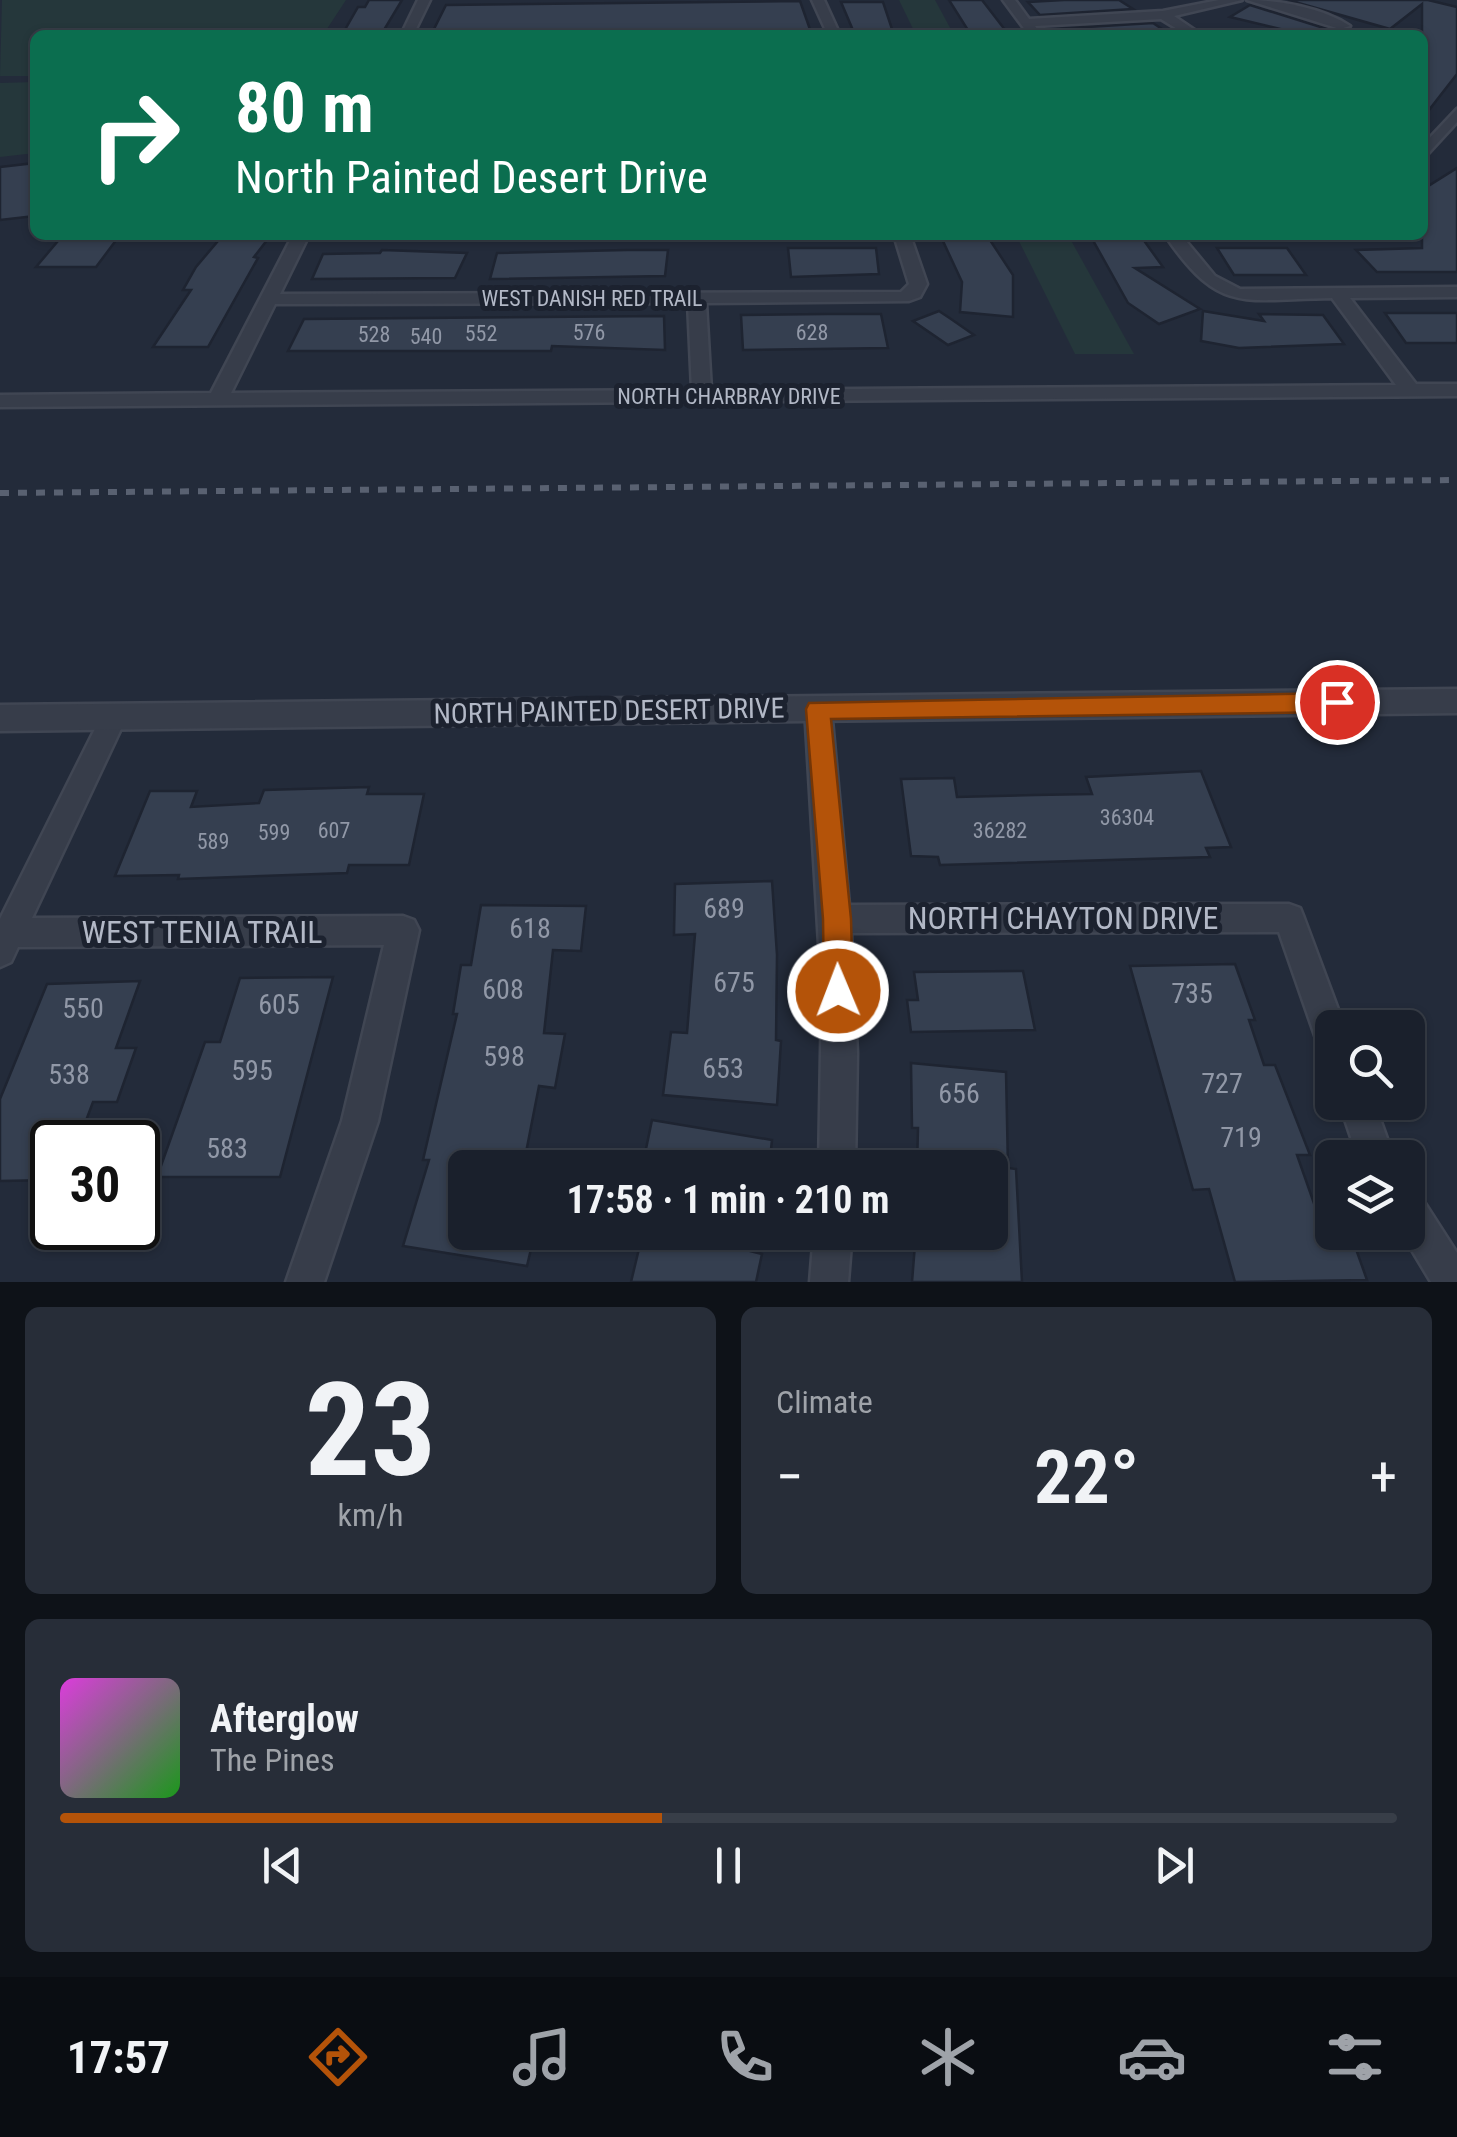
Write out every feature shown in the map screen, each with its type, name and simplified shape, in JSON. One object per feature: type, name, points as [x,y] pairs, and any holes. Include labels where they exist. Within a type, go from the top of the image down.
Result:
[{"type":"street","points":[[409,30],[424,0]]},
{"type":"street","points":[[818,0],[832,30]]},
{"type":"street","points":[[1009,0],[1031,30]]},
{"type":"street","points":[[1026,23],[1163,15],[1236,0]]},
{"type":"street","points":[[1253,0],[1320,16],[1344,26]]},
{"type":"street","points":[[1163,15],[1188,30]]},
{"type":"street","points":[[1428,149],[1457,113]]},
{"type":"street","points":[[218,399],[298,240]]},
{"type":"street","name":"WEST DANISH RED TRAIL","points":[[269,298],[903,297],[914,293],[918,284],[904,240]]},
{"type":"street","points":[[1177,240],[1202,275],[1222,291],[1457,292]]},
{"type":"street","points":[[1338,294],[1411,391]]},
{"type":"street","points":[[697,298],[702,397]]},
{"type":"street","name":"NORTH CHARBRAY DRIVE","points":[[0,401],[1457,390]]},
{"type":"street","name":"NORTH PAINTED DESERT DRIVE","points":[[0,718],[1457,701]]},
{"type":"street","points":[[818,709],[837,919],[838,1150]]},
{"type":"street","points":[[3,940],[114,716]]},
{"type":"street","name":"NORTH CHAYTON DRIVE","points":[[837,919],[1288,918],[1322,1010]]},
{"type":"street","name":"WEST TENIA TRAIL","points":[[3,940],[404,930],[360,1122],[306,1282]]},
{"type":"street","points":[[1425,1238],[1452,1282]]},
{"type":"street","points":[[830,1282],[832,1250]]},
{"type":"shaded area","points":[[2,0],[346,0],[326,30],[30,30],[30,76],[0,76]]},
{"type":"shaded area","points":[[899,0],[935,0],[951,30],[914,30]]},
{"type":"shaded area","points":[[30,82],[30,154],[0,157],[0,83]]},
{"type":"shaded area","points":[[1018,240],[1071,240],[1134,354],[1075,354]]},
{"type":"building","points":[[369,0],[402,0],[384,30],[345,30],[358,7],[365,7]]},
{"type":"building","points":[[949,0],[982,0],[1005,30],[968,30]]},
{"type":"building","points":[[1119,0],[1133,9],[1040,15],[1028,2]]},
{"type":"building","points":[[1288,0],[1428,0],[1457,7],[1457,74],[1428,111],[1428,30],[1422,30],[1422,4],[1390,29]]},
{"type":"building","points":[[800,1],[810,30],[434,30],[446,5]]},
{"type":"building","points":[[841,2],[883,2],[892,30],[853,30]]},
{"type":"building","points":[[1250,5],[1327,29],[1284,30],[1230,17]]},
{"type":"building","points":[[1153,23],[1164,30],[1055,30]]},
{"type":"building","points":[[30,164],[30,217],[0,220],[0,167]]},
{"type":"building","points":[[1457,168],[1457,272],[1377,272],[1356,250],[1422,248],[1422,240],[1428,240],[1428,186]]},
{"type":"building","points":[[59,240],[116,240],[96,267],[36,267]]},
{"type":"building","points":[[219,240],[267,240],[254,257],[258,258],[208,347],[153,347],[191,290],[183,290]]},
{"type":"building","points":[[942,240],[990,240],[1013,275],[1013,317],[960,312],[962,282]]},
{"type":"building","points":[[1093,240],[1144,240],[1163,267],[1135,268],[1200,309],[1159,324],[1128,303]]},
{"type":"building","points":[[788,248],[876,248],[879,274],[791,277]]},
{"type":"building","points":[[1217,248],[1287,248],[1306,275],[1234,275]]},
{"type":"building","points":[[382,250],[467,253],[455,278],[312,279],[323,254]]},
{"type":"building","points":[[668,250],[665,276],[490,279],[497,253]]},
{"type":"building","points":[[939,311],[974,335],[948,345],[913,321]]},
{"type":"building","points":[[1203,311],[1264,321],[1259,314],[1323,315],[1344,344],[1239,348],[1201,341]]},
{"type":"building","points":[[1385,313],[1457,313],[1457,343],[1406,343]]},
{"type":"building","points":[[881,314],[888,348],[743,350],[741,315]]},
{"type":"building","points":[[664,316],[665,350],[552,346],[551,351],[288,351],[304,319]]},
{"type":"building","points":[[1201,771],[1231,847],[1206,848],[1210,857],[940,865],[938,857],[911,856],[901,779],[954,778],[957,797],[1092,794],[1086,777]]},
{"type":"building","points":[[369,787],[367,794],[424,794],[409,865],[349,865],[347,873],[178,879],[179,875],[115,876],[150,791],[197,791],[191,807],[259,803],[264,790]]},
{"type":"building","points":[[772,881],[777,955],[776,1040],[781,1041],[777,1105],[663,1095],[671,1032],[687,1033],[695,934],[674,935],[675,884]]},
{"type":"building","points":[[481,905],[586,906],[581,951],[553,950],[544,1033],[565,1034],[555,1088],[539,1086],[527,1150],[448,1150],[448,1250],[531,1250],[527,1266],[403,1246],[429,1160],[423,1160],[457,1014],[453,1014],[461,965],[471,965]]},
{"type":"building","points":[[1235,964],[1255,1020],[1249,1020],[1264,1065],[1275,1065],[1310,1155],[1297,1155],[1315,1206],[1315,1250],[1356,1250],[1367,1280],[1235,1282],[1209,1189],[1193,1190],[1130,966]]},
{"type":"building","points":[[1023,971],[1035,1030],[911,1032],[907,1000],[918,1000],[914,972]]},
{"type":"building","points":[[333,977],[280,1177],[160,1177],[205,1042],[220,1042],[240,978]]},
{"type":"building","points":[[140,981],[116,1048],[136,1048],[117,1102],[93,1102],[86,1120],[30,1120],[30,1180],[0,1181],[0,1099],[47,984]]},
{"type":"building","points":[[911,1063],[1006,1072],[1008,1150],[917,1150],[918,1128],[912,1128]]},
{"type":"building","points":[[652,1120],[772,1140],[771,1150],[646,1150]]},
{"type":"building","points":[[1008,1168],[1016,1169],[1022,1282],[912,1282],[915,1250],[1008,1250]]},
{"type":"building","points":[[639,1250],[746,1250],[762,1254],[756,1282],[631,1282]]},
{"type":"railway","points":[[0,493],[1457,480]]},
{"type":"route","points":[[838,991],[837,919],[818,709],[1337,702]]}]
